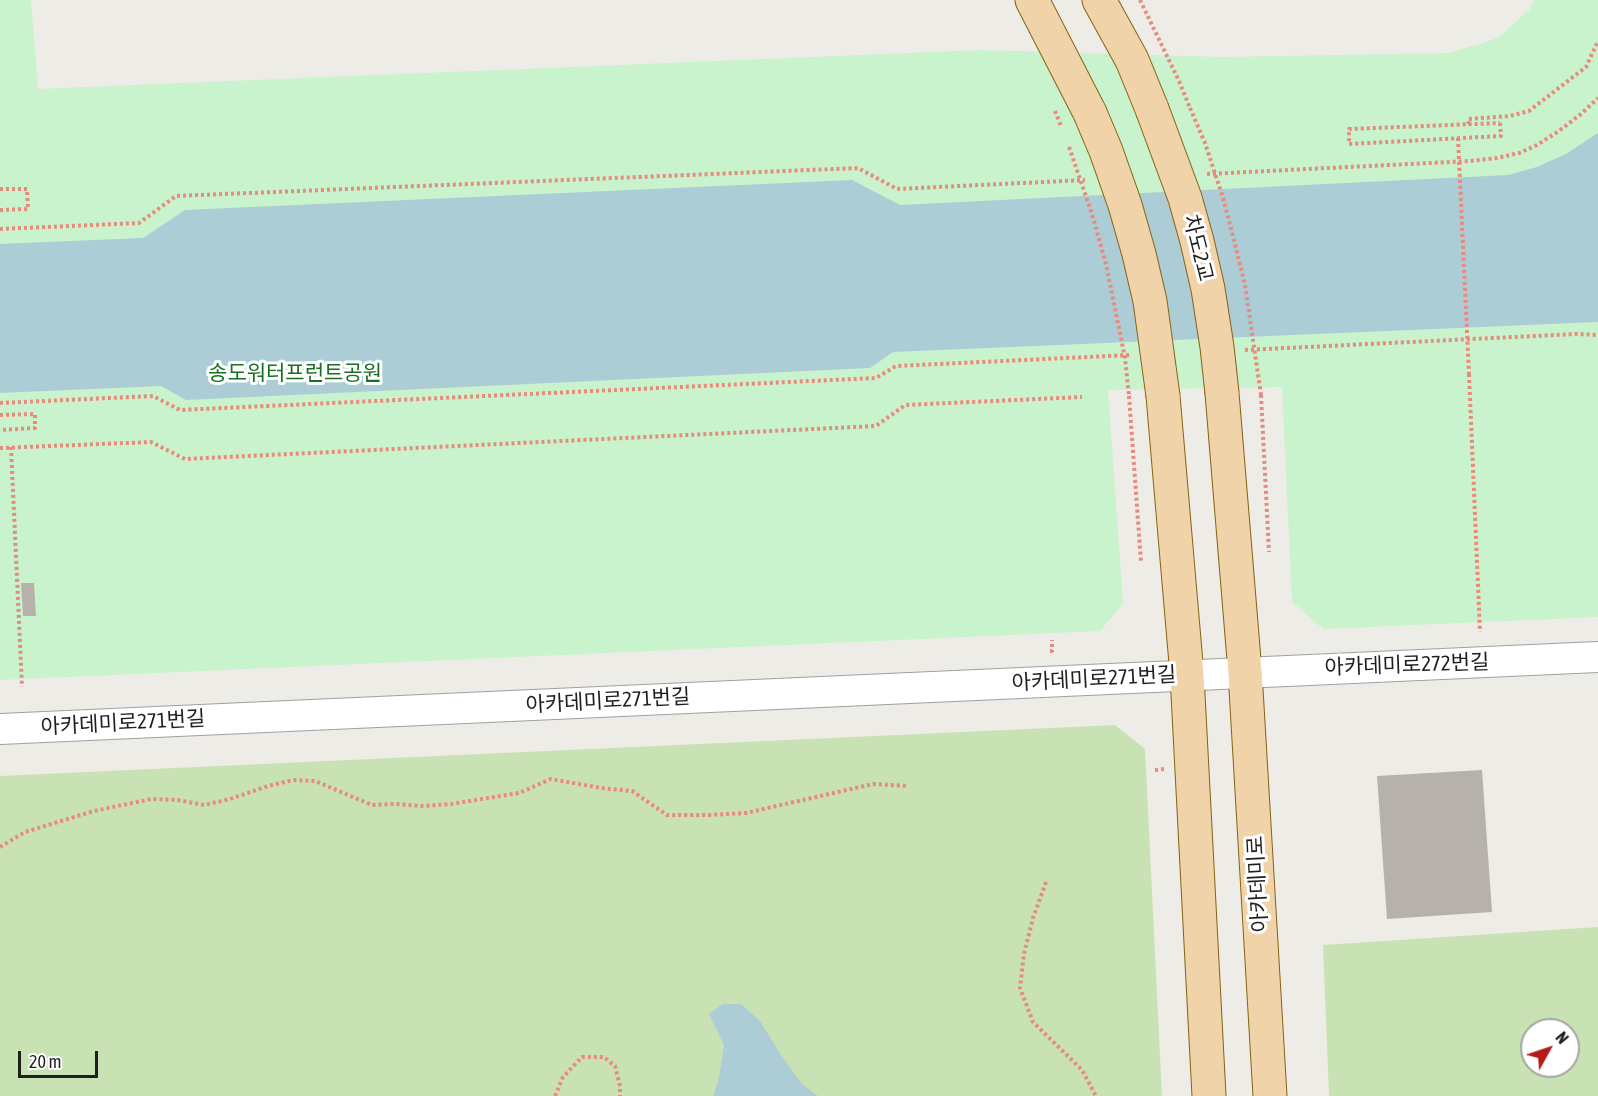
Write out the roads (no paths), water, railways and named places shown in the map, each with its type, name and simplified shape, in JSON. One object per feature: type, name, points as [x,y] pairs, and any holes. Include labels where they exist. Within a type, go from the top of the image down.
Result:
[{"type":"main road","points":[[1032,0],[1090,113],[1125,205],[1139,254],[1152,312],[1163,396],[1216,674],[1209,1096]]},
{"type":"main road","name":"차도2교","points":[[1099,0],[1132,60],[1152,109],[1185,198],[1208,289],[1222,393],[1216,674]]},
{"type":"main road","name":"아카데미로","points":[[1216,674],[1270,1096]]},
{"type":"street","name":"아카데미로272번길","points":[[1216,674],[1598,657]]},
{"type":"street","name":"아카데미로271번길","points":[[0,729],[1216,674]]},
{"type":"water","points":[[1598,133],[1598,322],[893,352],[870,368],[186,400],[161,386],[0,393],[0,244],[143,238],[185,210],[852,180],[900,205],[1508,175],[1537,167],[1566,154]]},
{"type":"water","points":[[723,1004],[741,1004],[760,1021],[802,1084],[818,1096],[713,1096],[719,1078],[724,1045],[709,1014]]},
{"type":"park label","name":"송도워터프런트공원","points":[[295,373]]}]
